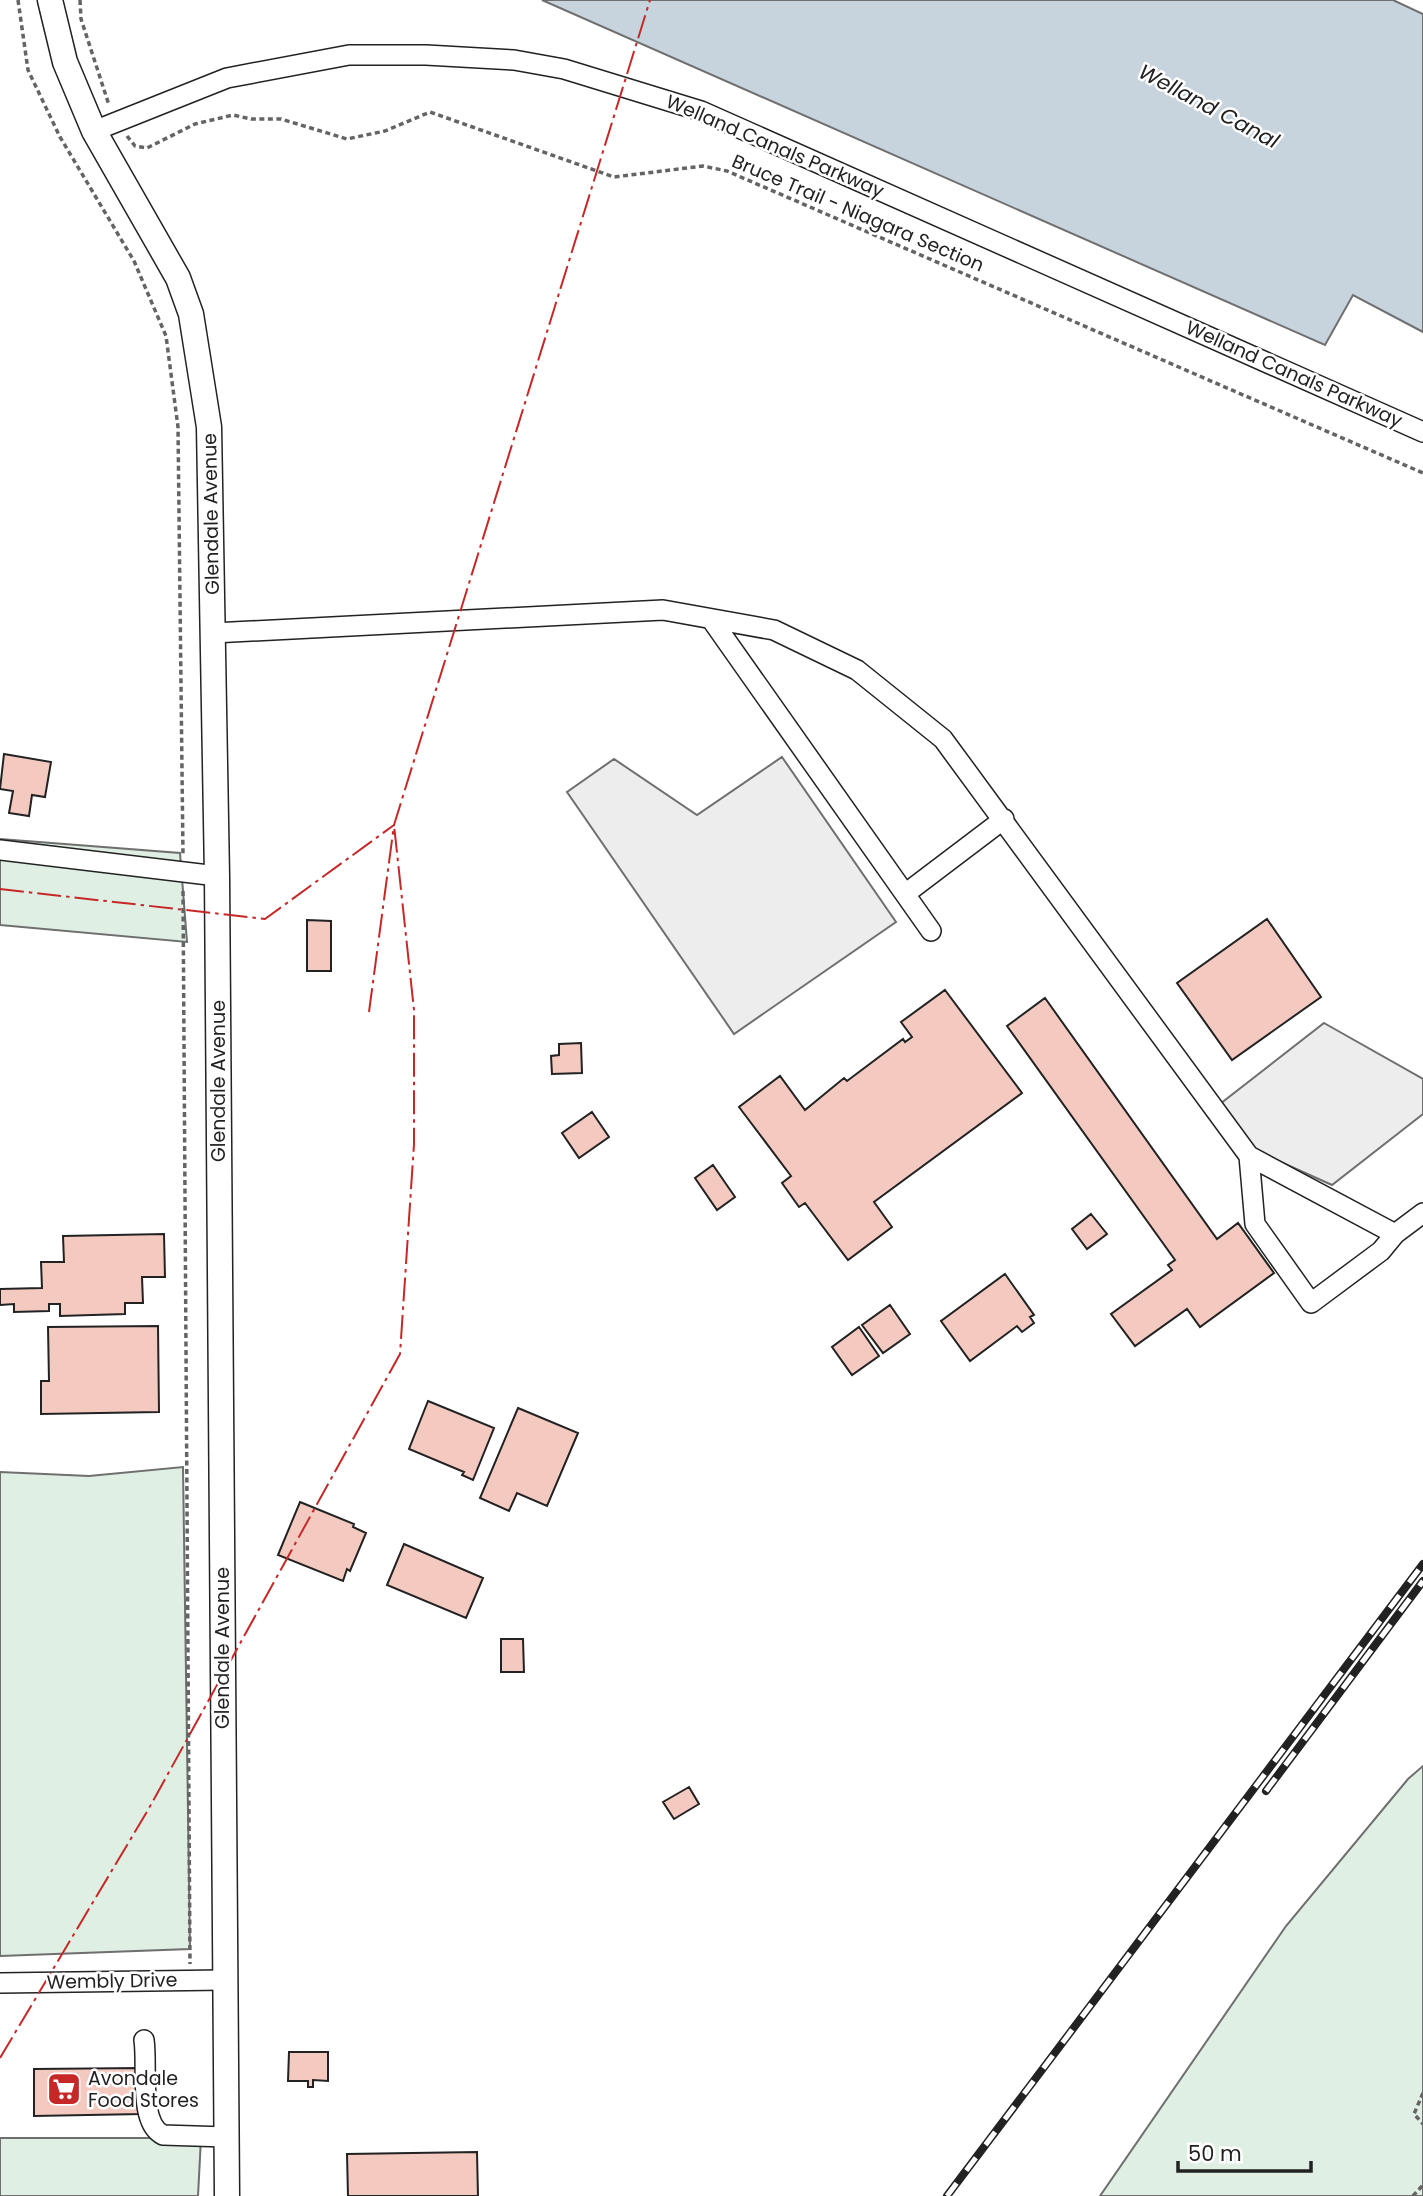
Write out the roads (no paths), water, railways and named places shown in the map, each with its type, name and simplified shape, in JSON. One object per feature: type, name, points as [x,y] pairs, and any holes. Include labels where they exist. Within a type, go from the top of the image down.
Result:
[{"type":"main road","name":"Glendale Avenue","points":[[50,0],[65,62],[106,126],[191,314],[209,427],[217,876],[227,2196]]},
{"type":"street","name":"Welland Canals Parkway","points":[[106,126],[227,78],[349,55],[426,55],[514,60],[564,69],[701,111],[1423,432]]},
{"type":"street","points":[[214,633],[663,610],[774,630],[857,670],[943,739],[1249,1156],[1395,1234]]},
{"type":"street","points":[[711,619],[931,931]]},
{"type":"street","points":[[905,894],[1004,819]]},
{"type":"street","points":[[0,850],[217,876]]},
{"type":"street","points":[[1249,1156],[1255,1224],[1311,1303],[1381,1251],[1395,1234],[1423,1213]]},
{"type":"street","name":"Wembly Drive","points":[[0,1983],[224,1980]]},
{"type":"street","points":[[144,2040],[147,2115],[156,2132],[163,2135],[226,2137]]},
{"type":"water","name":"Welland Canal","points":[[542,0],[1393,0],[1423,14],[1423,332],[1353,295],[1325,345]]},
{"type":"railway","points":[[947,2196],[1423,1564]]},
{"type":"railway","points":[[1266,1791],[1423,1581]]},
{"type":"place","name":"Avondale Food Stores","points":[[64,2089]]}]
